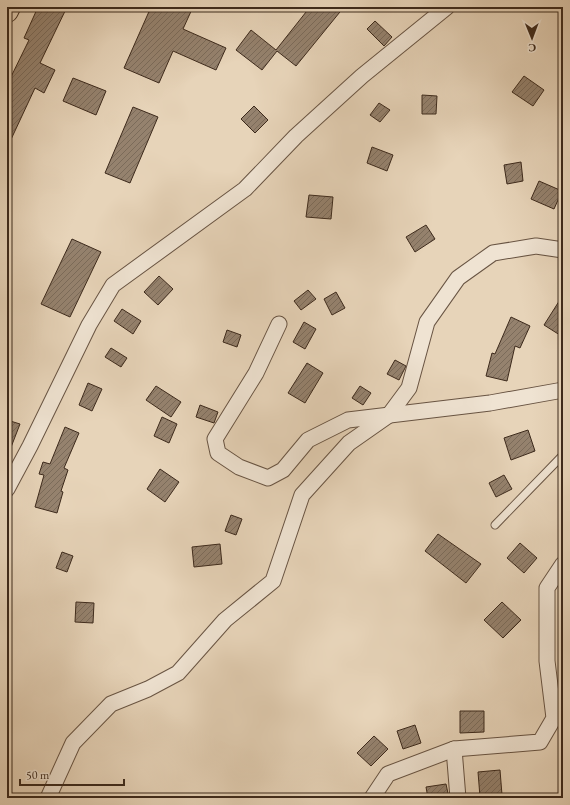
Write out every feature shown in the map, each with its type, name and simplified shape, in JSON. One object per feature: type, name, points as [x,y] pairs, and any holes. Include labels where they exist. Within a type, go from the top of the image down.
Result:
[{"type":"main road","points":[[7,12],[9,7]]},
{"type":"street","points":[[7,489],[30,446],[89,325],[113,285],[245,189],[296,136],[362,76],[447,7]]},
{"type":"street","points":[[48,798],[73,744],[111,704],[148,689],[178,673],[225,620],[273,581],[302,495],[349,443],[389,415],[409,388],[427,322],[458,278],[493,253],[536,246],[563,250]]},
{"type":"street","points":[[279,324],[256,373],[215,439],[218,453],[239,467],[268,478],[284,470],[308,440],[348,420],[490,403],[563,390]]},
{"type":"street","points":[[372,798],[388,774],[454,749],[540,742],[554,718],[547,661],[547,588],[563,564]]},
{"type":"street","points":[[454,749],[458,798]]},
{"type":"lane","points":[[495,525],[563,455]]},
{"type":"building","points":[[38,7],[67,7],[40,63],[55,70],[44,93],[35,88],[7,148],[7,85],[29,40],[24,38]]},
{"type":"building","points":[[151,7],[193,7],[183,29],[226,48],[216,70],[173,51],[159,83],[124,68]]},
{"type":"building","points":[[310,7],[344,7],[296,66],[277,51],[262,70],[236,50],[251,30],[276,50]]},
{"type":"building","points":[[375,21],[392,37],[384,46],[367,29]]},
{"type":"building","points":[[524,76],[544,90],[533,106],[512,92]]},
{"type":"building","points":[[73,78],[106,91],[96,115],[63,101]]},
{"type":"building","points":[[422,95],[437,96],[436,114],[422,114]]},
{"type":"building","points":[[379,103],[390,110],[380,122],[370,115]]},
{"type":"building","points":[[254,106],[268,120],[255,133],[241,119]]},
{"type":"building","points":[[133,107],[158,117],[130,183],[105,173]]},
{"type":"building","points":[[372,147],[393,155],[387,171],[367,163]]},
{"type":"building","points":[[521,162],[523,181],[507,184],[504,165]]},
{"type":"building","points":[[539,181],[562,191],[554,209],[531,199]]},
{"type":"building","points":[[309,195],[333,197],[331,219],[306,217]]},
{"type":"building","points":[[426,225],[435,239],[415,252],[406,237]]},
{"type":"building","points":[[72,239],[101,252],[70,317],[41,304]]},
{"type":"building","points":[[159,276],[173,289],[158,305],[144,292]]},
{"type":"building","points":[[308,290],[316,299],[301,310],[294,301]]},
{"type":"building","points":[[336,292],[345,308],[332,315],[324,299]]},
{"type":"building","points":[[563,295],[563,337],[544,325]]},
{"type":"building","points":[[122,309],[141,321],[133,334],[114,321]]},
{"type":"building","points":[[511,317],[530,326],[520,348],[515,346],[507,381],[486,376],[492,353],[495,354]]},
{"type":"building","points":[[304,322],[316,329],[305,349],[293,342]]},
{"type":"building","points":[[227,330],[241,335],[237,347],[223,342]]},
{"type":"building","points":[[111,348],[127,358],[121,367],[105,357]]},
{"type":"building","points":[[395,360],[406,366],[399,380],[387,374]]},
{"type":"building","points":[[307,363],[323,373],[305,403],[288,393]]},
{"type":"building","points":[[88,383],[102,389],[92,411],[79,405]]},
{"type":"building","points":[[156,386],[181,402],[171,417],[146,400]]},
{"type":"building","points":[[360,386],[371,393],[363,405],[352,398]]},
{"type":"building","points":[[200,405],[218,412],[214,423],[196,417]]},
{"type":"building","points":[[162,417],[177,424],[169,443],[154,436]]},
{"type":"building","points":[[7,420],[20,424],[8,455],[7,455]]},
{"type":"building","points":[[65,427],[79,433],[64,468],[68,470],[61,491],[63,492],[57,513],[35,507],[44,475],[39,474],[43,462],[50,464]]},
{"type":"building","points":[[528,430],[535,451],[511,460],[504,438]]},
{"type":"building","points":[[160,469],[179,482],[165,502],[147,489]]},
{"type":"building","points":[[504,475],[512,489],[496,497],[489,483]]},
{"type":"building","points":[[231,515],[242,519],[236,535],[225,531]]},
{"type":"building","points":[[438,534],[481,564],[466,583],[425,551]]},
{"type":"building","points":[[520,543],[537,558],[524,573],[507,558]]},
{"type":"building","points":[[220,544],[222,564],[194,567],[192,547]]},
{"type":"building","points":[[62,552],[73,556],[67,572],[56,568]]},
{"type":"building","points":[[76,602],[94,603],[93,623],[75,622]]},
{"type":"building","points":[[502,602],[521,620],[503,638],[484,620]]},
{"type":"building","points":[[460,711],[484,711],[484,732],[460,733]]},
{"type":"building","points":[[415,725],[421,743],[403,749],[397,731]]},
{"type":"building","points":[[374,736],[388,749],[371,766],[357,753]]},
{"type":"building","points":[[500,770],[502,795],[480,797],[478,772]]},
{"type":"building","points":[[446,784],[449,798],[428,798],[426,787]]}]
